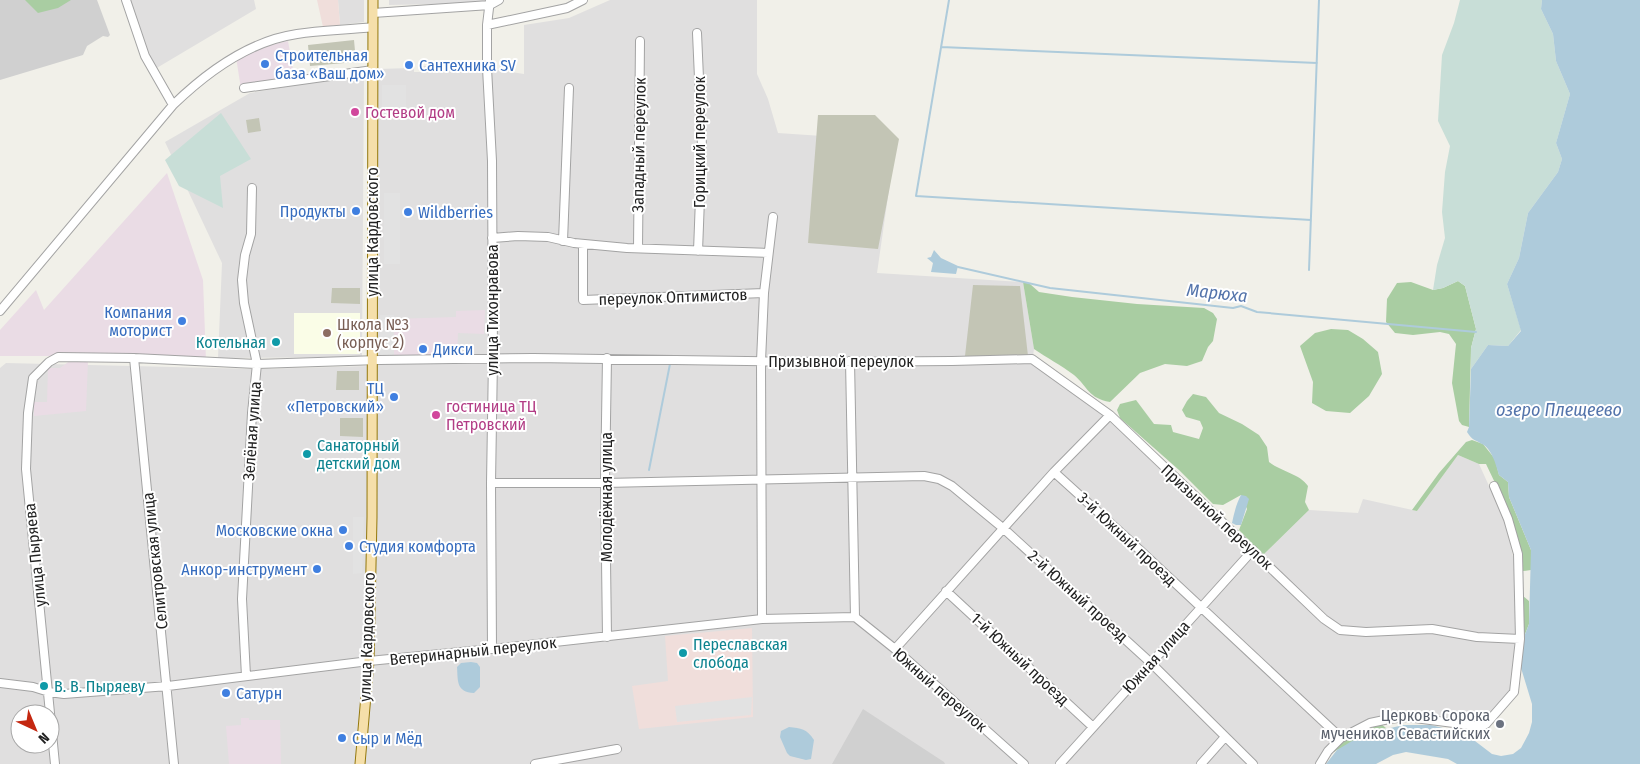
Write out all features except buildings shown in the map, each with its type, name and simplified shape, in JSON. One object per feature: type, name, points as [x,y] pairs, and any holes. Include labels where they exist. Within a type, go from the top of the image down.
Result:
[{"type":"main road","name":"улица Кардовского","points":[[360,764],[369,661],[372,516],[373,0]]},
{"type":"street","points":[[126,0],[145,56],[173,105]]},
{"type":"street","points":[[373,13],[490,3],[499,0]]},
{"type":"street","points":[[487,26],[568,8],[583,0]]},
{"type":"street","name":"улица Тихонравова","points":[[490,3],[487,26],[487,68],[492,161],[492,649]]},
{"type":"street","points":[[0,311],[173,105],[197,83],[225,62],[251,48],[279,38],[296,34],[373,27]]},
{"type":"street","name":"Горицкий переулок","points":[[697,34],[702,146],[698,251]]},
{"type":"street","name":"Западный переулок","points":[[638,248],[640,42]]},
{"type":"street","points":[[244,88],[373,70]]},
{"type":"street","points":[[563,241],[569,88]]},
{"type":"street","name":"Зелёная улица","points":[[246,676],[242,599],[257,364],[244,303],[242,280],[251,234],[252,188]]},
{"type":"street","points":[[762,619],[760,361],[764,293],[773,217]]},
{"type":"street","points":[[492,238],[538,237],[583,244],[638,248],[768,253]]},
{"type":"street","name":"переулок Оптимистов","points":[[583,244],[583,300],[764,293]]},
{"type":"street","name":"Призывной переулок","points":[[58,357],[134,358],[257,364],[493,358],[760,361],[1032,359],[1110,415],[1324,619],[1340,630],[1366,632],[1432,629],[1477,637],[1520,639]]},
{"type":"street","name":"улица Пыряева","points":[[55,764],[26,469],[28,413],[33,378],[49,362],[58,357]]},
{"type":"street","name":"Селитровская улица","points":[[134,358],[168,686],[174,764]]},
{"type":"street","name":"Молодёжная улица","points":[[607,636],[605,483],[608,358]]},
{"type":"street","points":[[850,361],[855,617]]},
{"type":"street","points":[[895,649],[1054,472],[1110,415]]},
{"type":"street","name":"3-й Южный проезд","points":[[1054,472],[1341,738]]},
{"type":"street","name":"2-й Южный проезд","points":[[851,479],[924,476],[939,479],[952,486],[1004,529],[1151,663],[1253,764]]},
{"type":"street","points":[[491,483],[851,479]]},
{"type":"street","points":[[1320,764],[1328,751],[1341,738],[1370,723],[1407,717],[1477,726],[1486,724],[1514,692],[1520,639],[1518,554],[1508,519],[1494,486]]},
{"type":"street","name":"Южная улица","points":[[1060,764],[1253,550]]},
{"type":"street","name":"1-й Южный проезд","points":[[946,591],[1093,727]]},
{"type":"street","name":"Ветеринарный переулок","points":[[0,683],[33,687],[64,694],[168,686],[369,661],[762,619],[855,617]]},
{"type":"street","name":"Южный переулок","points":[[855,617],[895,649],[1024,764]]},
{"type":"street","points":[[1201,764],[1225,737]]},
{"type":"street","points":[[535,764],[617,749]]},
{"type":"shaded area","points":[[0,0],[97,0],[110,35],[108,37],[103,36],[87,46],[83,55],[0,80]]},
{"type":"shaded area","points":[[127,0],[254,0],[256,9],[155,69],[146,55]]},
{"type":"shaded area","points":[[317,0],[338,0],[340,25],[323,27]]},
{"type":"shaded area","points":[[338,0],[364,0],[364,22],[340,25]]},
{"type":"shaded area","points":[[389,0],[494,0],[490,3],[389,5]]},
{"type":"shaded area","points":[[610,0],[757,0],[757,74],[768,99],[778,133],[896,141],[877,273],[1023,282],[1034,349],[1032,362],[1110,418],[1259,559],[1309,510],[1358,513],[1363,499],[1417,511],[1458,455],[1479,464],[1505,521],[1516,570],[1517,634],[1512,689],[1500,704],[1479,721],[1446,720],[1406,713],[1373,720],[1331,745],[1315,764],[364,764],[373,664],[377,370],[378,69],[411,68],[414,66],[414,72],[420,72],[420,66],[426,66],[426,70],[446,72],[447,67],[487,68],[524,74],[524,25],[569,18]]},
{"type":"shaded area","points":[[1460,0],[1542,0],[1541,9],[1553,34],[1556,61],[1570,94],[1556,143],[1562,159],[1558,172],[1528,213],[1519,258],[1507,284],[1521,330],[1508,346],[1488,345],[1471,369],[1471,348],[1476,329],[1465,286],[1458,281],[1443,288],[1433,290],[1437,265],[1445,238],[1442,212],[1445,172],[1450,146],[1438,121],[1442,55]]},
{"type":"shaded area","points":[[354,40],[356,62],[310,66],[308,45]]},
{"type":"shaded area","name":"Строительная база «Ваш дом»","points":[[288,41],[295,81],[241,89],[236,57],[245,51]]},
{"type":"shaded area","points":[[364,73],[362,357],[218,358],[222,263],[165,142],[250,93]]},
{"type":"shaded area","points":[[382,85],[406,85],[406,113],[382,113]]},
{"type":"shaded area","points":[[221,113],[251,159],[220,176],[223,208],[179,186],[165,160]]},
{"type":"shaded area","points":[[818,115],[875,115],[899,139],[878,249],[808,243]]},
{"type":"shaded area","points":[[259,118],[261,131],[248,133],[246,120]]},
{"type":"shaded area","points":[[167,173],[203,280],[206,361],[0,356],[0,330],[36,290],[44,310]]},
{"type":"shaded area","points":[[384,193],[400,193],[400,264],[384,264]]},
{"type":"shaded area","points":[[973,285],[1020,286],[1028,356],[965,356]]},
{"type":"shaded area","points":[[332,288],[360,288],[360,304],[331,303]]},
{"type":"shaded area","points":[[485,310],[484,334],[458,333],[457,356],[394,356],[394,319],[456,317],[456,311]]},
{"type":"shaded area","name":"Школа №3 (корпус 2)","points":[[294,313],[360,313],[360,354],[294,354]]},
{"type":"shaded area","points":[[380,315],[394,315],[394,356],[380,356]]},
{"type":"shaded area","points":[[71,360],[88,361],[86,411],[34,416],[34,402],[47,402],[48,368],[60,368]]},
{"type":"shaded area","points":[[6,363],[261,369],[368,366],[368,517],[365,662],[356,764],[0,764],[0,368]]},
{"type":"shaded area","points":[[337,371],[359,371],[359,390],[336,390]]},
{"type":"shaded area","points":[[340,418],[363,418],[363,437],[340,436]]},
{"type":"shaded area","points":[[353,517],[364,517],[362,573],[353,574]]},
{"type":"shaded area","points":[[752,628],[753,717],[639,729],[632,686],[668,681],[665,636]]},
{"type":"shaded area","points":[[752,697],[751,715],[677,722],[675,706]]},
{"type":"shaded area","points":[[863,709],[944,762],[945,764],[832,764]]},
{"type":"shaded area","points":[[241,718],[249,718],[249,720],[280,720],[281,764],[229,764],[226,726],[241,725]]},
{"type":"green space","points":[[25,0],[71,0],[58,8],[38,13]]},
{"type":"green space","points":[[1458,281],[1465,286],[1476,329],[1471,348],[1469,427],[1462,425],[1459,421],[1452,383],[1456,344],[1449,334],[1440,332],[1413,335],[1395,333],[1386,322],[1387,299],[1397,283],[1411,282],[1433,290],[1443,288]]},
{"type":"green space","points":[[1023,282],[1030,284],[1039,292],[1072,297],[1137,304],[1204,308],[1213,313],[1217,319],[1213,341],[1202,361],[1187,366],[1165,364],[1140,373],[1110,402],[1103,400],[1093,395],[1074,375],[1034,349]]},
{"type":"green space","points":[[1331,329],[1348,330],[1363,339],[1378,352],[1382,374],[1369,396],[1350,413],[1326,411],[1312,403],[1313,382],[1300,346],[1315,333]]},
{"type":"green space","points":[[1193,394],[1206,397],[1219,413],[1259,435],[1267,447],[1269,462],[1300,478],[1308,486],[1305,502],[1309,510],[1263,555],[1239,530],[1247,509],[1241,495],[1223,505],[1213,504],[1179,470],[1120,418],[1117,410],[1120,404],[1136,400],[1154,424],[1171,425],[1173,432],[1199,439],[1203,428],[1200,421],[1186,417],[1182,410]]},
{"type":"green space","points":[[1472,440],[1483,444],[1495,459],[1499,475],[1508,482],[1509,497],[1531,550],[1531,570],[1523,571],[1522,569],[1497,487],[1486,464],[1479,464],[1458,455],[1417,511],[1412,510],[1439,473],[1466,442]]},
{"type":"green space","points":[[1522,597],[1529,601],[1529,624],[1524,637],[1522,637]]},
{"type":"green space","points":[[1381,724],[1386,728],[1334,752],[1334,748],[1347,738]]},
{"type":"water","name":"озеро Плещеево","points":[[1542,0],[1640,0],[1640,764],[1457,764],[1448,759],[1406,752],[1393,755],[1376,764],[1326,764],[1337,750],[1352,741],[1381,730],[1404,725],[1431,725],[1443,728],[1475,741],[1492,754],[1501,756],[1513,754],[1521,748],[1529,733],[1532,722],[1532,704],[1521,668],[1524,637],[1529,624],[1531,550],[1509,497],[1508,482],[1499,475],[1493,458],[1485,446],[1472,438],[1467,432],[1469,427],[1471,369],[1488,345],[1508,346],[1521,331],[1507,284],[1519,258],[1528,213],[1558,172],[1562,159],[1556,143],[1570,94],[1556,61],[1553,34],[1541,9]]},
{"type":"water","points":[[934,250],[941,258],[958,266],[956,274],[931,272],[933,263],[927,258],[931,257]]},
{"type":"water","points":[[1241,495],[1249,499],[1241,525],[1236,525],[1232,523],[1236,505]]},
{"type":"water","points":[[461,663],[477,663],[480,667],[480,687],[474,693],[464,690],[459,685],[457,667]]},
{"type":"water","points":[[789,727],[809,733],[814,740],[811,759],[806,760],[790,756],[787,753],[780,737],[781,731]]},
{"type":"waterway","points":[[949,0],[916,196],[1311,220]]},
{"type":"waterway","points":[[1309,270],[1319,0]]},
{"type":"waterway","points":[[941,47],[1317,63]]},
{"type":"waterway","name":"Марюха","points":[[958,267],[1050,288],[1233,308],[1241,306],[1257,312],[1476,332]]},
{"type":"waterway","points":[[649,470],[670,364]]},
{"type":"place","name":"Строительная база «Ваш дом»","points":[[265,64]]},
{"type":"place","name":"Сантехника SV","points":[[409,65]]},
{"type":"place","name":"Гостевой дом","points":[[355,112]]},
{"type":"place","name":"Продукты","points":[[356,211]]},
{"type":"place","name":"Wildberries","points":[[408,212]]},
{"type":"place","name":"Компания моторист","points":[[182,321]]},
{"type":"place","name":"Школа №3 (корпус 2)","points":[[327,333]]},
{"type":"place","name":"Котельная","points":[[276,342]]},
{"type":"place","name":"Дикси","points":[[423,349]]},
{"type":"place","name":"ТЦ «Петровский»","points":[[394,397]]},
{"type":"place","name":"гостиница ТЦ Петровский","points":[[436,415]]},
{"type":"place","name":"Санаторный детский дом","points":[[307,454]]},
{"type":"place","name":"Московские окна","points":[[343,530]]},
{"type":"place","name":"Студия комфорта","points":[[349,546]]},
{"type":"place","name":"Анкор-инструмент","points":[[317,569]]},
{"type":"place","name":"Переславская слобода","points":[[683,653]]},
{"type":"place","name":"В. В. Пыряеву","points":[[44,686]]},
{"type":"place","name":"Сатурн","points":[[226,693]]},
{"type":"place","name":"Церковь Сорока мучеников Севастийских","points":[[1500,724]]},
{"type":"place","name":"Сыр и Мёд","points":[[342,738]]}]
